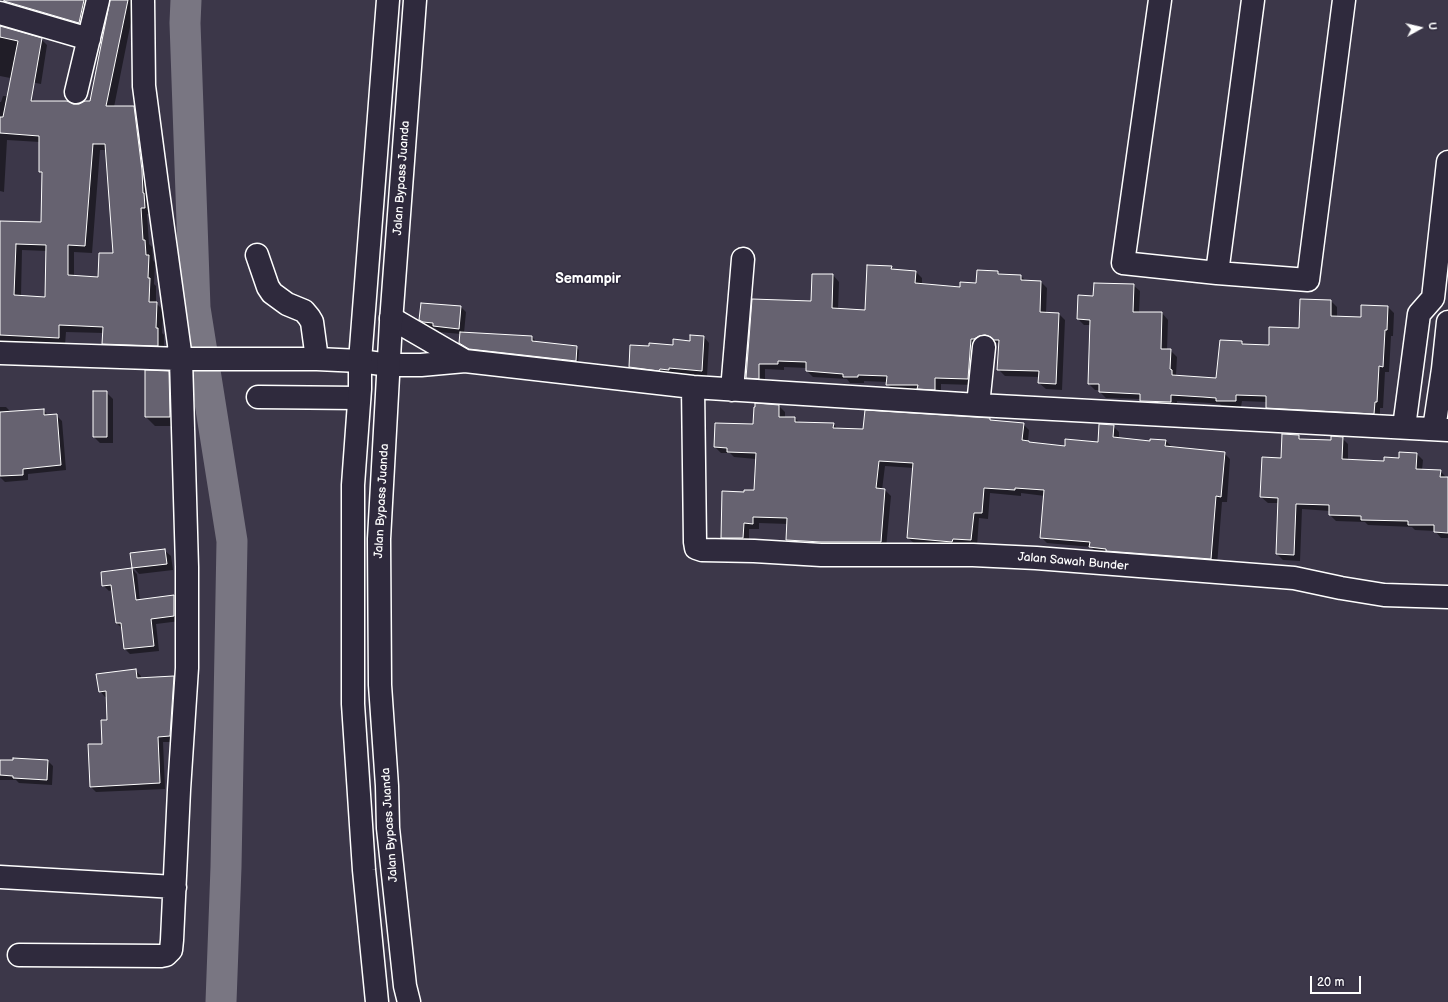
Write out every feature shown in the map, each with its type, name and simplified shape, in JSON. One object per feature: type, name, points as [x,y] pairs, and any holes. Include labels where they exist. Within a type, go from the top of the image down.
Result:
[{"type":"street","points":[[76,92],[98,0]]},
{"type":"street","points":[[19,955],[162,956],[166,955],[171,950],[187,668],[185,359],[159,200],[144,86],[143,0]]},
{"type":"street","points":[[377,1002],[364,870],[360,791],[353,704],[353,485],[360,361],[388,0]]},
{"type":"street","name":"Jalan Bypass Juanda","points":[[409,1002],[405,986],[388,828],[387,786],[380,685],[379,539],[391,318],[415,0]]},
{"type":"street","points":[[1160,0],[1123,263],[1218,273],[1308,280],[1344,0]]},
{"type":"street","points":[[1218,273],[1253,0]]},
{"type":"street","points":[[0,13],[89,39]]},
{"type":"street","points":[[1404,427],[1420,314],[1433,298],[1443,260],[1448,162]]},
{"type":"street","points":[[256,255],[268,287],[272,293],[287,304],[304,311],[309,316],[312,322],[317,359]]},
{"type":"street","points":[[732,390],[743,259]]},
{"type":"street","points":[[1433,298],[1448,317]]},
{"type":"street","points":[[391,318],[465,361]]},
{"type":"street","points":[[0,353],[185,359],[317,359],[360,361],[389,365],[421,365],[465,361],[693,387],[732,390],[1441,430],[1443,369],[1448,322]]},
{"type":"street","points":[[978,405],[984,347]]},
{"type":"street","points":[[1412,366],[1443,369]]},
{"type":"street","name":"Jalan Sawah Bunder","points":[[693,387],[696,548],[708,551],[754,551],[821,555],[973,554],[1036,558],[1294,578],[1384,595],[1448,597]]},
{"type":"street","points":[[258,397],[359,398]]},
{"type":"street","points":[[360,791],[365,793],[374,793],[383,790],[387,786]]},
{"type":"street","points":[[0,876],[174,887]]},
{"type":"building","points":[[4,0],[84,0],[79,23]]},
{"type":"building","points":[[110,0],[128,0],[106,106],[134,106],[144,193],[145,208],[141,208],[143,240],[145,240],[146,255],[149,255],[149,302],[157,302],[156,328],[158,328],[158,346],[102,344],[103,327],[59,325],[59,338],[0,335],[0,221],[41,222],[42,172],[39,172],[39,136],[0,133],[0,117],[3,117],[18,41],[0,37],[0,26],[42,38],[31,101],[67,101],[73,104],[79,104],[85,101],[90,101]],"holes":[[[93,144],[105,144],[113,253],[99,253],[98,277],[68,275],[68,245],[85,246]],[[16,244],[46,245],[45,297],[14,295]]]},
{"type":"building","points":[[867,265],[892,266],[891,269],[916,271],[915,283],[960,287],[960,282],[976,283],[977,270],[998,271],[998,274],[1021,275],[1021,280],[1041,281],[1040,312],[1059,313],[1056,384],[1038,383],[1039,371],[997,370],[999,340],[994,340],[985,335],[971,339],[968,379],[935,378],[935,390],[917,389],[918,385],[886,385],[887,376],[858,375],[858,377],[843,377],[843,374],[806,371],[806,362],[778,361],[778,364],[759,364],[759,379],[746,378],[752,299],[811,301],[812,274],[833,274],[832,308],[865,310]]},
{"type":"building","points":[[1094,283],[1134,284],[1133,312],[1162,312],[1161,349],[1171,349],[1170,369],[1172,370],[1172,375],[1216,378],[1220,340],[1242,341],[1242,344],[1269,345],[1269,327],[1299,328],[1300,299],[1331,300],[1331,316],[1361,317],[1361,305],[1388,306],[1383,367],[1379,366],[1377,402],[1375,402],[1374,414],[1266,408],[1266,396],[1236,395],[1236,401],[1216,401],[1216,398],[1171,395],[1171,402],[1140,401],[1140,394],[1099,392],[1099,384],[1088,384],[1090,320],[1077,319],[1078,295],[1093,296]]},
{"type":"building","points":[[421,303],[461,306],[459,329],[433,326],[433,323],[419,320]]},
{"type":"building","points":[[460,332],[532,336],[532,341],[577,346],[576,361],[469,349],[459,343]]},
{"type":"building","points":[[690,335],[704,336],[702,371],[669,368],[669,370],[660,369],[659,371],[629,367],[630,345],[649,346],[649,343],[673,345],[673,339],[690,341]]},
{"type":"building","points":[[145,370],[169,371],[170,417],[145,417]]},
{"type":"building","points":[[93,391],[107,391],[107,437],[93,437]]},
{"type":"building","points":[[755,403],[779,405],[779,417],[795,417],[795,422],[834,423],[833,428],[863,429],[865,410],[990,418],[990,420],[1024,423],[1022,440],[1065,446],[1065,439],[1098,442],[1099,424],[1114,425],[1113,437],[1150,441],[1150,439],[1166,440],[1165,446],[1225,452],[1221,497],[1216,496],[1211,559],[1106,551],[1106,549],[1089,547],[1090,542],[1040,538],[1044,490],[984,488],[982,513],[974,513],[971,540],[953,539],[952,542],[907,538],[913,463],[879,461],[876,488],[885,489],[881,542],[821,542],[786,540],[787,518],[753,517],[753,524],[744,523],[743,538],[721,538],[722,491],[744,492],[744,490],[754,490],[756,453],[727,452],[727,448],[714,447],[715,423],[753,424]]},
{"type":"building","points":[[44,409],[44,415],[57,414],[61,465],[23,469],[23,475],[0,476],[0,412]]},
{"type":"building","points":[[1282,434],[1299,435],[1299,439],[1331,440],[1331,436],[1343,437],[1342,459],[1384,461],[1384,457],[1399,458],[1399,452],[1417,453],[1416,469],[1441,470],[1440,477],[1448,477],[1448,533],[1434,532],[1434,525],[1408,525],[1408,521],[1361,520],[1361,516],[1329,515],[1329,505],[1296,504],[1294,555],[1276,554],[1278,498],[1260,497],[1262,457],[1281,458]]},
{"type":"building","points":[[165,549],[167,564],[132,568],[130,553]]},
{"type":"building","points":[[132,568],[136,600],[174,595],[174,616],[151,619],[154,646],[124,649],[121,623],[116,623],[111,585],[102,586],[101,572]]},
{"type":"building","points":[[136,669],[137,678],[174,676],[170,736],[158,737],[160,783],[90,787],[88,744],[102,744],[101,720],[107,720],[106,691],[99,692],[96,674]]},
{"type":"building","points":[[13,758],[48,760],[47,780],[13,778],[13,776],[0,775],[0,760],[13,760]]},
{"type":"waterway","points":[[186,0],[185,23],[195,308],[232,541],[226,867],[221,1002]]},
{"type":"district","name":"Semampir","points":[[588,279]]}]
